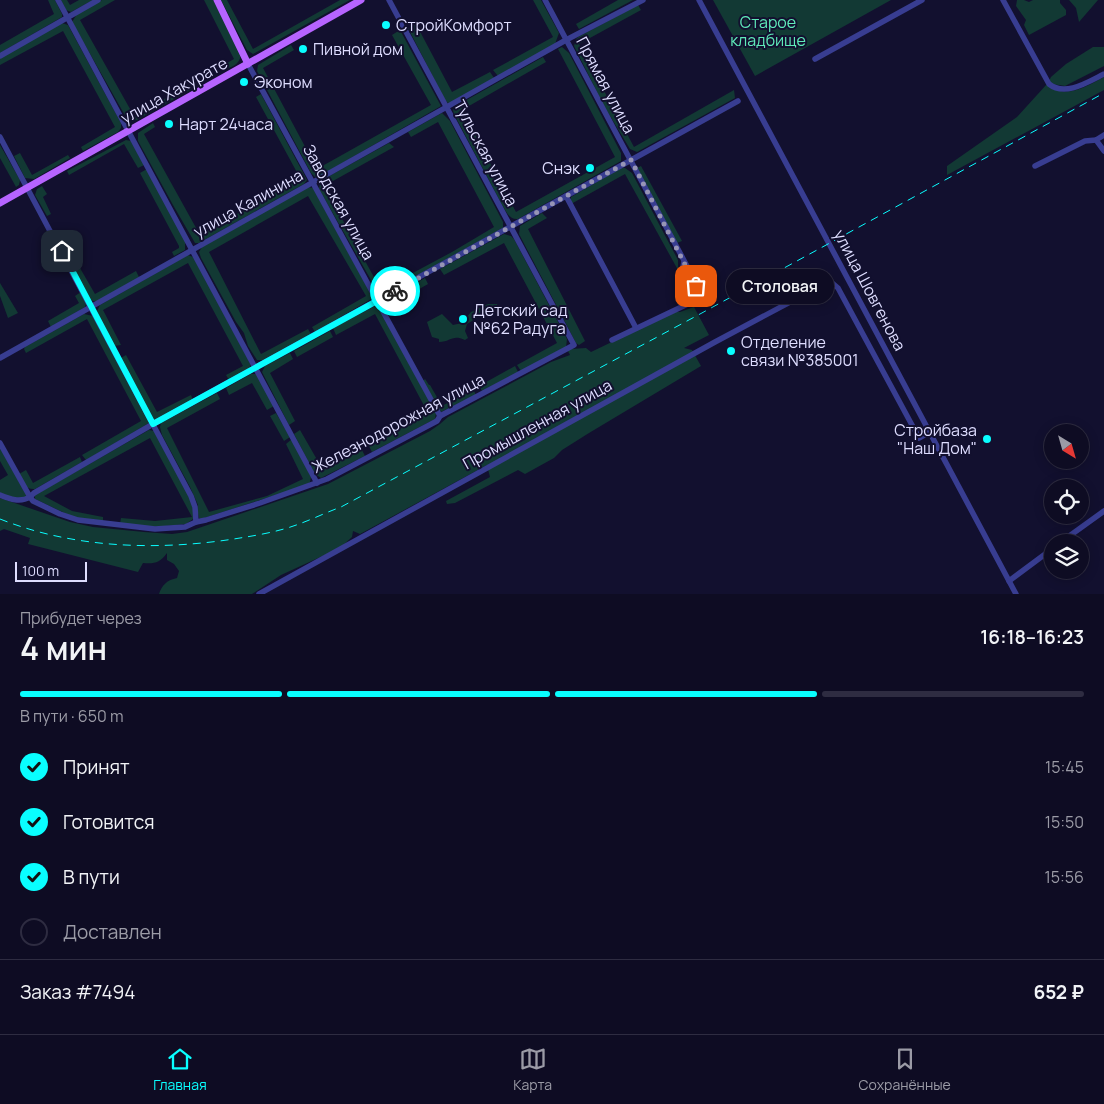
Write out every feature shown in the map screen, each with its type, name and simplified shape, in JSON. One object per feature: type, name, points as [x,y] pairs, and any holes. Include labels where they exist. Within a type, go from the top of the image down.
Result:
[{"type":"main road","name":"Заводская улица","points":[[216,0],[248,64]]},
{"type":"main road","name":"улица Хакурате","points":[[0,203],[361,0]]},
{"type":"street","points":[[58,0],[317,483]]},
{"type":"street","points":[[0,56],[98,0]]},
{"type":"street","name":"Тульская улица","points":[[389,0],[574,345]]},
{"type":"street","name":"Прямая улица","points":[[545,0],[696,283],[691,293]]},
{"type":"street","name":"улица Калинина","points":[[0,358],[566,40],[643,0]]},
{"type":"street","name":"улица Шовгенова","points":[[698,0],[1016,594]]},
{"type":"street","points":[[815,59],[922,0]]},
{"type":"street","points":[[1003,0],[1049,84],[1053,87],[1065,89],[1076,87],[1104,74]]},
{"type":"street","name":"Заводская улица","points":[[248,64],[440,416]]},
{"type":"street","points":[[0,495],[12,500],[24,500],[30,497],[153,424],[738,101]]},
{"type":"street","points":[[1035,166],[1085,141],[1096,140],[1104,135]]},
{"type":"street","points":[[0,137],[192,496],[196,522]]},
{"type":"street","points":[[1096,140],[1104,151]]},
{"type":"street","points":[[566,196],[636,328]]},
{"type":"street","points":[[612,340],[694,301],[691,293],[688,294],[680,288],[684,262]]},
{"type":"street","name":"Промышленная улица","points":[[259,594],[715,342],[831,282],[838,288],[920,438],[930,432]]},
{"type":"street","name":"Железнодорожная улица","points":[[30,497],[33,501],[60,514],[78,520],[155,528],[184,527],[317,483],[430,425],[440,416],[574,345]]},
{"type":"street","points":[[0,443],[30,497]]},
{"type":"street","points":[[1072,534],[1104,511]]},
{"type":"street","points":[[1009,581],[1044,555]]},
{"type":"green space","points":[[48,0],[55,0],[62,17],[0,53],[0,45],[54,14]]},
{"type":"green space","points":[[61,0],[67,0],[70,5],[79,0],[93,0],[71,12],[66,10]]},
{"type":"green space","points":[[102,0],[115,0],[80,20],[134,116],[189,85],[192,89],[137,120],[130,121],[127,119],[72,22],[77,14]]},
{"type":"green space","points":[[204,0],[213,0],[241,54],[237,63],[229,68],[223,69],[222,66],[234,59]]},
{"type":"green space","points":[[221,0],[227,0],[253,49],[340,0],[350,0],[253,54],[247,50]]},
{"type":"green space","points":[[533,0],[541,0],[559,33],[555,44],[498,76],[493,70],[553,37]]},
{"type":"green space","points":[[618,0],[633,0],[579,29],[576,24]]},
{"type":"green space","name":"Старое кладбище","points":[[713,0],[891,0],[755,76]]},
{"type":"green space","points":[[1017,0],[1029,2],[1033,0],[1060,0],[1060,3],[1066,10],[1066,15],[1029,35],[1024,25],[1026,20],[1016,6]]},
{"type":"green space","points":[[1069,0],[1098,0],[1079,22],[1076,8]]},
{"type":"green space","points":[[638,5],[641,10],[579,44],[634,147],[734,90],[735,98],[637,152],[630,149],[604,106],[574,46],[576,39],[580,36]]},
{"type":"green space","points":[[62,23],[68,25],[121,123],[121,128],[118,132],[83,151],[81,147],[115,127],[63,31],[0,65],[0,58]]},
{"type":"green space","points":[[416,24],[452,92],[490,72],[494,78],[453,102],[448,103],[408,28]]},
{"type":"green space","points":[[400,30],[441,106],[315,177],[311,173],[257,71],[258,65],[291,45],[294,50],[263,68],[317,169],[431,105],[392,35]]},
{"type":"green space","points":[[562,47],[569,53],[621,153],[621,161],[515,219],[508,215],[502,205],[453,110],[456,106],[543,57],[546,62],[462,110],[516,212],[615,157],[558,49]]},
{"type":"green space","points":[[1093,47],[1104,47],[1104,66],[1065,86],[1052,84],[1049,81],[1066,64]]},
{"type":"green space","points":[[1104,77],[1104,90],[947,175],[947,166],[1017,117],[1047,84],[1054,89],[1068,91],[1083,88]]},
{"type":"green space","points":[[261,94],[307,180],[304,184],[199,243],[195,243],[138,141],[138,133],[153,123],[155,127],[144,134],[200,235],[300,178],[256,97]]},
{"type":"green space","points":[[442,113],[450,121],[503,222],[503,228],[383,294],[379,294],[319,189],[320,184],[324,179],[389,143],[394,147],[324,186],[381,290],[452,252],[494,227],[438,122],[411,137],[408,132]]},
{"type":"green space","points":[[126,140],[131,141],[144,165],[138,168],[124,144],[69,175],[67,171]]},
{"type":"green space","points":[[0,145],[20,180],[19,185],[16,187],[0,158]]},
{"type":"green space","points":[[20,153],[32,175],[68,155],[70,158],[34,179],[25,178],[14,156]]},
{"type":"green space","points":[[641,166],[682,241],[677,243],[637,168]]},
{"type":"green space","points":[[621,168],[625,168],[632,173],[678,260],[678,270],[625,174],[571,204],[571,197]]},
{"type":"green space","points":[[147,169],[185,240],[185,250],[174,256],[172,252],[179,248],[179,246],[140,173]]},
{"type":"green space","points":[[42,186],[47,194],[43,197],[51,214],[47,216],[35,195],[37,189]]},
{"type":"green space","points":[[308,187],[313,188],[373,298],[315,332],[312,327],[366,296],[308,196],[209,252],[261,354],[308,329],[311,334],[263,360],[257,360],[199,252],[202,247]]},
{"type":"green space","points":[[542,213],[547,218],[528,229],[585,341],[579,345],[576,343],[519,234],[520,226]]},
{"type":"green space","points":[[504,234],[514,239],[567,339],[566,347],[521,371],[517,365],[557,343],[504,243],[444,275],[440,269]]},
{"type":"green space","points":[[188,255],[193,257],[196,262],[251,365],[248,369],[229,380],[226,375],[243,366],[188,263],[103,310],[121,345],[114,346],[97,311],[100,305]]},
{"type":"green space","points":[[73,256],[95,294],[136,271],[139,277],[98,301],[93,301],[89,299],[68,258]]},
{"type":"green space","points":[[425,278],[428,284],[388,307],[392,315],[389,315],[383,307],[384,301]]},
{"type":"green space","points":[[0,283],[18,313],[8,318],[0,296]]},
{"type":"green space","points":[[81,292],[86,304],[85,307],[51,327],[48,321],[79,303],[75,296]]},
{"type":"green space","points":[[488,304],[497,304],[499,309],[490,310],[467,324],[465,331],[468,338],[465,340],[454,338],[439,342],[439,339],[432,337],[427,322],[442,314],[453,325],[462,323],[471,312]]},
{"type":"green space","points":[[377,305],[436,413],[435,419],[372,452],[369,446],[428,413],[375,314],[336,335],[333,328]]},
{"type":"green space","points":[[694,307],[709,335],[684,348],[692,350],[701,366],[589,433],[562,450],[554,458],[525,474],[518,470],[455,503],[447,504],[446,501],[490,477],[487,465],[360,534],[353,531],[352,537],[340,548],[281,575],[252,594],[159,594],[165,583],[177,578],[179,571],[174,564],[167,560],[167,553],[156,562],[143,563],[138,572],[28,544],[30,538],[4,529],[0,531],[0,498],[70,522],[93,527],[172,534],[187,532],[328,484],[430,431],[448,417],[551,362],[570,355],[568,351],[570,349],[586,348],[591,352],[674,312]]},
{"type":"green space","points":[[84,314],[93,316],[149,423],[86,460],[82,455],[141,421],[87,319],[26,353],[24,349]]},
{"type":"green space","points":[[330,331],[333,337],[297,357],[294,351]]},
{"type":"green space","points":[[290,353],[293,359],[270,373],[295,421],[289,425],[262,372],[265,366]]},
{"type":"green space","points":[[126,355],[157,412],[191,395],[193,400],[157,419],[152,419],[121,358]]},
{"type":"green space","points":[[515,366],[518,372],[482,391],[479,386]]},
{"type":"green space","points":[[251,374],[256,374],[274,406],[267,410],[252,383],[229,395],[226,388]]},
{"type":"green space","points":[[425,379],[442,406],[473,389],[476,395],[441,412],[423,381]]},
{"type":"green space","points":[[217,393],[220,399],[167,428],[209,512],[267,496],[303,479],[286,444],[292,439],[311,477],[310,482],[307,485],[201,519],[199,518],[198,505],[162,435],[160,427],[161,423]]},
{"type":"green space","points":[[276,413],[290,437],[284,441],[270,416]]},
{"type":"green space","points":[[149,430],[154,431],[193,504],[193,519],[186,524],[155,527],[120,524],[121,518],[155,521],[192,517],[150,438],[44,496],[72,511],[103,517],[103,523],[73,517],[35,499],[35,495]]},
{"type":"green space","points":[[300,430],[323,470],[362,450],[365,456],[321,478],[315,474],[294,434]]},
{"type":"green space","points":[[0,448],[27,496],[24,499],[9,497],[0,493],[0,480],[8,475],[0,461]]},
{"type":"green space","points":[[80,457],[82,462],[35,489],[27,487],[19,474],[26,470],[33,483]]},
{"type":"railway","points":[[0,519],[29,529],[88,542],[149,546],[180,545],[240,538],[277,531],[304,522],[341,507],[700,314],[1104,93]]},
{"type":"way so far","points":[[395,291],[631,160],[696,286]]},
{"type":"place","name":"СтройКомфорт","points":[[386,25]]},
{"type":"place","name":"Пивной дом","points":[[303,49]]},
{"type":"place","name":"Эконом","points":[[244,82]]},
{"type":"place","name":"Нарт 24часа","points":[[169,124]]},
{"type":"place","name":"Снэк","points":[[590,168]]},
{"type":"place","name":"Столовая","points":[[696,286]]},
{"type":"place","name":"Детский сад №62 Радуга","points":[[463,319]]},
{"type":"place","name":"Отделение связи №385001","points":[[731,351]]},
{"type":"place","name":"Стройбаза \"Наш Дом\"","points":[[987,439]]},
{"type":"route","points":[[62,251],[153,424],[395,291]]}]
